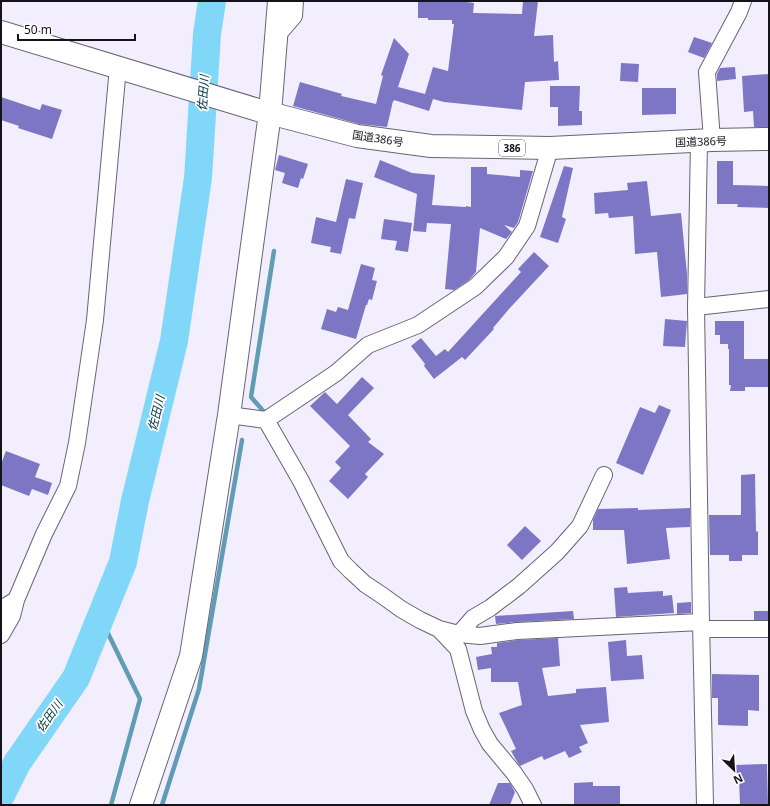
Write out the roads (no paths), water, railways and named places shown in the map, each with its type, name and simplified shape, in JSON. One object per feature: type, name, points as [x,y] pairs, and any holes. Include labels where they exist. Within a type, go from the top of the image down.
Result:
[{"type":"main road","points":[[141,805],[191,656],[229,415],[264,112],[276,37],[279,1]]},
{"type":"main road","name":"国道386号","points":[[1,32],[264,112],[357,136],[431,146],[550,148],[769,139]]},
{"type":"street","points":[[276,37],[294,16],[295,1]]},
{"type":"street","points":[[705,805],[696,307],[706,141],[706,72],[739,12],[743,1]]},
{"type":"street","points":[[1,635],[12,616],[16,600],[44,534],[68,486],[77,443],[94,320],[118,67]]},
{"type":"street","points":[[229,415],[266,420],[336,373],[368,345],[418,325],[474,287],[506,257],[527,226],[550,148]]},
{"type":"street","points":[[696,307],[769,299]]},
{"type":"street","points":[[266,420],[301,481],[342,561],[365,584],[401,610],[439,629],[459,634],[480,636],[517,631],[701,625],[769,629]]},
{"type":"street","points":[[459,634],[473,618],[490,608],[519,586],[558,552],[580,526],[604,475]]},
{"type":"street","points":[[1,609],[16,600]]},
{"type":"street","points":[[439,629],[458,649],[474,711],[482,730],[490,744],[525,789],[532,805]]},
{"type":"waterway","name":"佐田川","points":[[1,795],[17,763],[76,678],[123,562],[135,501],[174,341],[198,178],[207,34],[212,1]]},
{"type":"waterway","points":[[265,413],[251,397],[274,251]]},
{"type":"waterway","points":[[162,805],[199,689],[242,440]]},
{"type":"waterway","points":[[100,617],[140,699],[111,805]]}]
